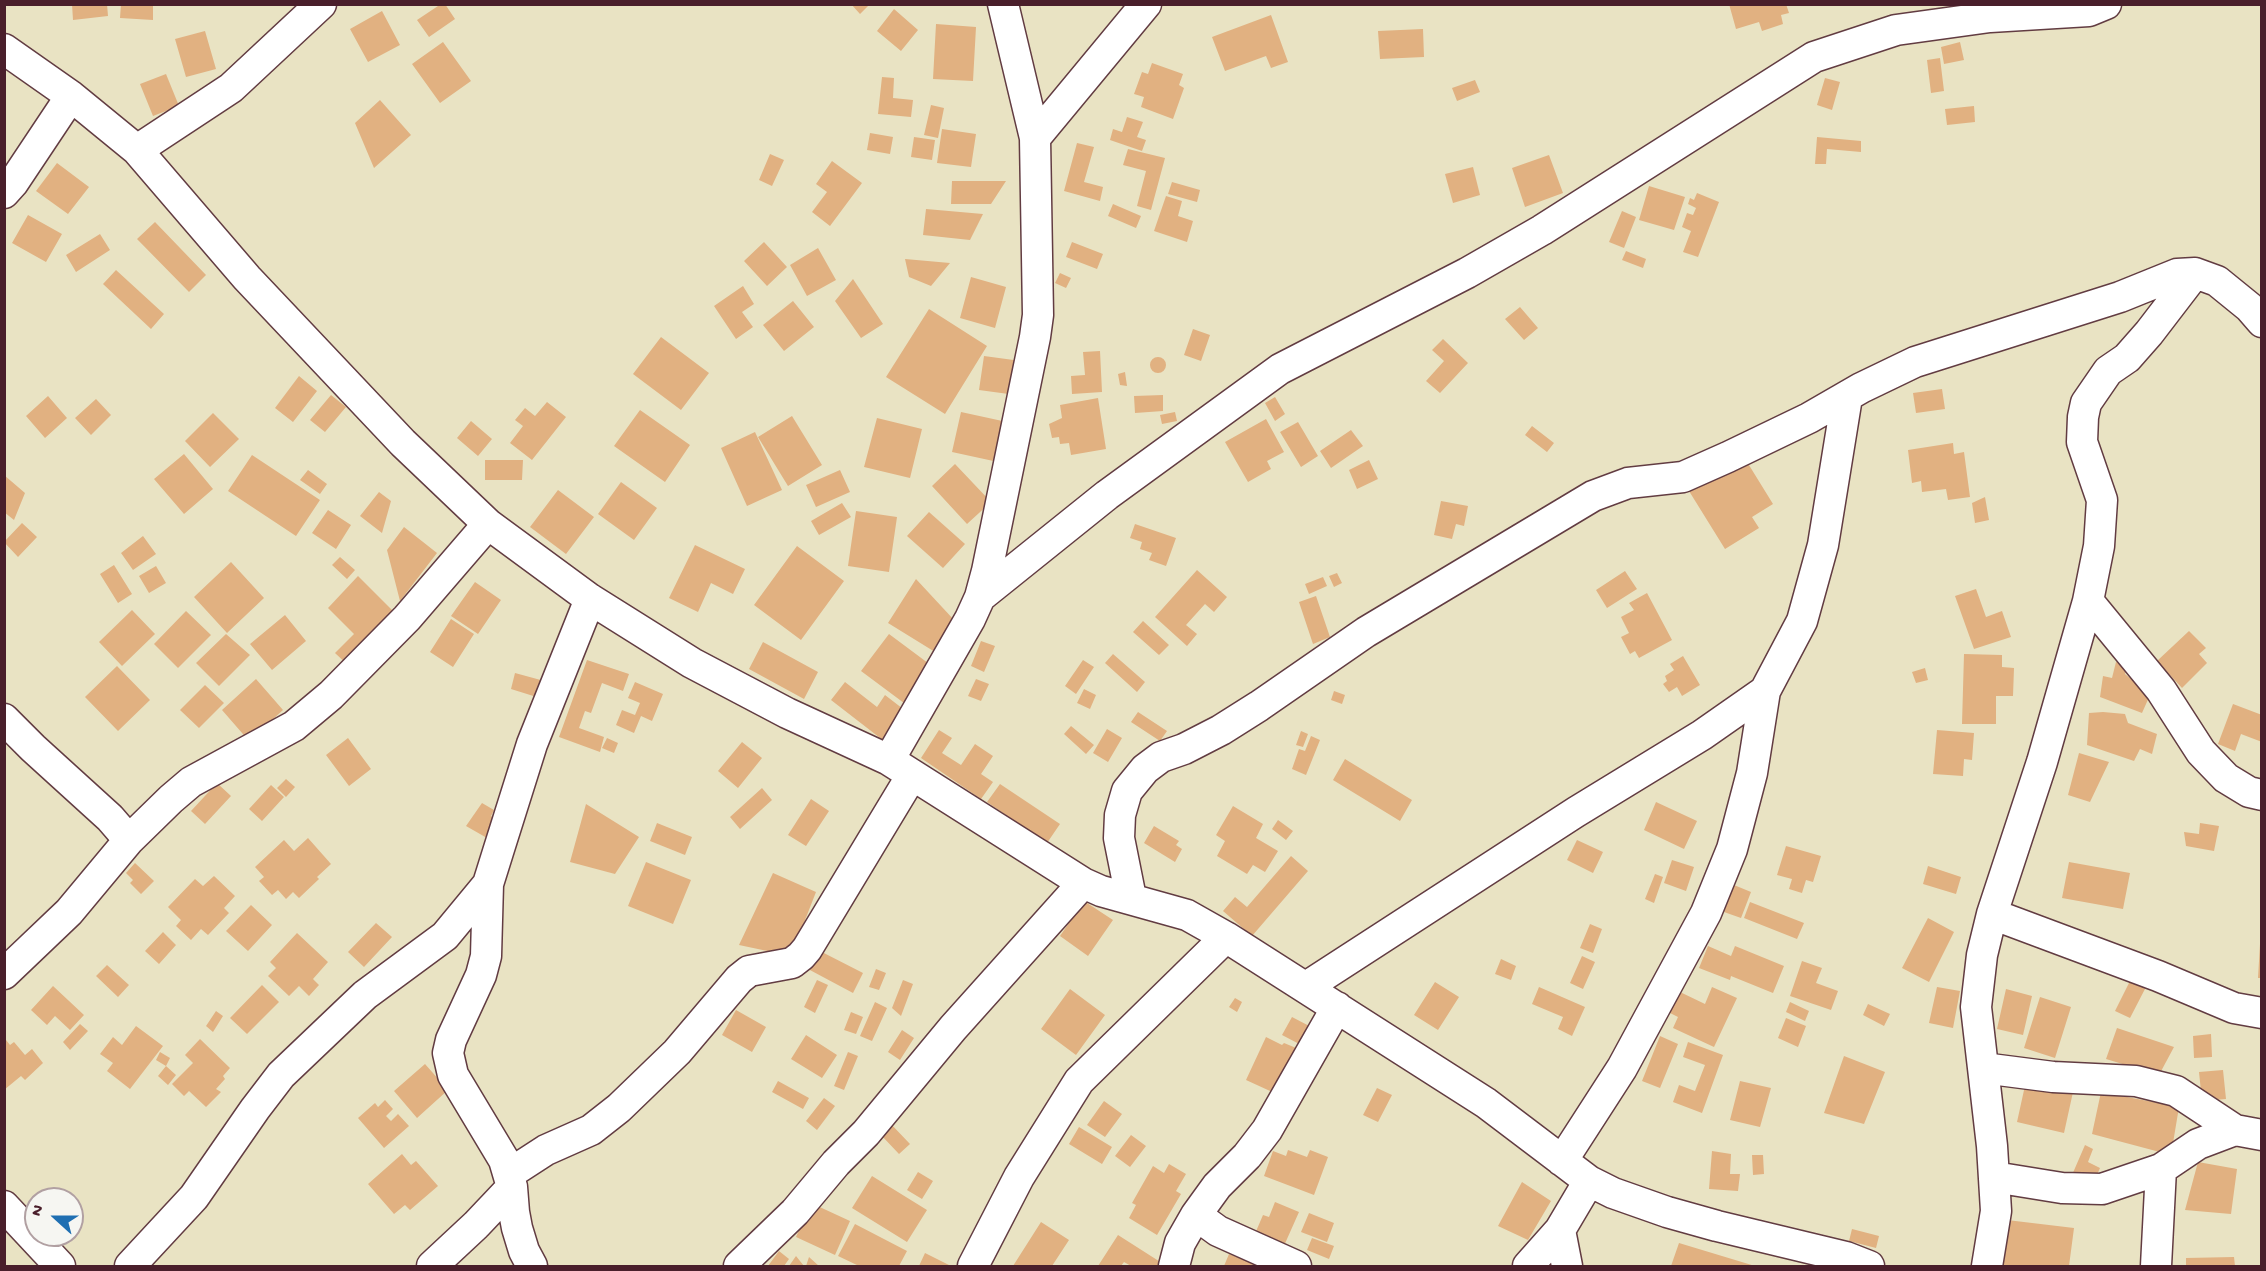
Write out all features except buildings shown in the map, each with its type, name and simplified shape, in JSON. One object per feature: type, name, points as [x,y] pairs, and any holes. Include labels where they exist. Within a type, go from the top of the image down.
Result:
[{"type":"street","points":[[432,1266],[476,1225],[511,1180],[546,1150],[591,1130],[619,1108],[677,1052],[749,971],[792,963],[801,956],[813,939],[900,768],[980,597],[1038,315],[1035,138],[1003,4]]},
{"type":"street","points":[[1035,138],[1146,4]]},
{"type":"street","points":[[980,597],[1107,495],[1280,369],[1467,273],[1542,230],[1815,57],[1896,30],[1990,17],[2089,10],[2106,4]]},
{"type":"street","points":[[137,150],[253,71],[309,9]]},
{"type":"street","points":[[4,50],[71,96],[137,150],[248,278],[404,443],[488,524],[590,599],[692,663],[787,713],[900,768],[1083,883],[1101,891],[1187,915],[1227,937],[1486,1103],[1589,1181],[1613,1193],[1667,1212],[1852,1263]]},
{"type":"street","points":[[4,193],[71,96]]},
{"type":"street","points":[[1131,898],[1119,838],[1120,815],[1127,791],[1145,769],[1161,757],[1184,749],[1221,730],[1366,632],[1593,496],[1628,483],[1683,477],[1809,418],[1915,362],[2120,297],[2177,274],[2195,273],[2217,281],[2249,307],[2262,322]]},
{"type":"street","points":[[1988,1266],[1996,1211],[1976,1007],[1982,956],[1992,914],[2042,762],[2088,601],[2099,546],[2102,500],[2082,442],[2083,417],[2086,403],[2108,371],[2127,358],[2166,313],[2195,273]]},
{"type":"street","points":[[1562,1161],[1622,1068],[1706,913],[1732,849],[1752,773],[1765,691],[1802,621],[1823,545],[1847,396]]},
{"type":"street","points":[[4,974],[69,912],[129,840],[171,799],[191,783],[294,726],[332,695],[407,618],[488,524]]},
{"type":"street","points":[[532,1266],[524,1251],[517,1228],[511,1180],[504,1160],[453,1075],[448,1053],[451,1040],[481,975],[486,956],[488,884],[532,744],[590,599]]},
{"type":"street","points":[[2088,601],[2161,690],[2201,752],[2226,778],[2249,792],[2262,795]]},
{"type":"street","points":[[1306,987],[1576,812],[1702,735],[1765,691]]},
{"type":"street","points":[[4,719],[110,818],[129,840]]},
{"type":"street","points":[[738,1266],[795,1212],[836,1163],[866,1133],[953,1028],[1083,883]]},
{"type":"street","points":[[130,1266],[194,1197],[255,1109],[281,1076],[365,995],[445,936],[488,884]]},
{"type":"street","points":[[1992,914],[2158,976],[2234,1008],[2262,1013]]},
{"type":"street","points":[[973,1266],[1019,1177],[1079,1081],[1227,937]]},
{"type":"street","points":[[1174,1266],[1180,1243],[1196,1215],[1217,1186],[1247,1156],[1268,1130],[1337,1006]]},
{"type":"street","points":[[1983,1068],[2053,1077],[2136,1081],[2176,1091],[2248,1132]]},
{"type":"street","points":[[1994,1177],[2062,1188],[2102,1189],[2161,1169],[2198,1144],[2248,1132]]},
{"type":"street","points":[[2156,1266],[2161,1169]]},
{"type":"street","points":[[1528,1266],[1560,1230],[1589,1181]]},
{"type":"street","points":[[4,1206],[60,1266]]},
{"type":"street","points":[[1196,1215],[1218,1231],[1296,1266]]},
{"type":"street","points":[[1560,1230],[1568,1266]]}]
